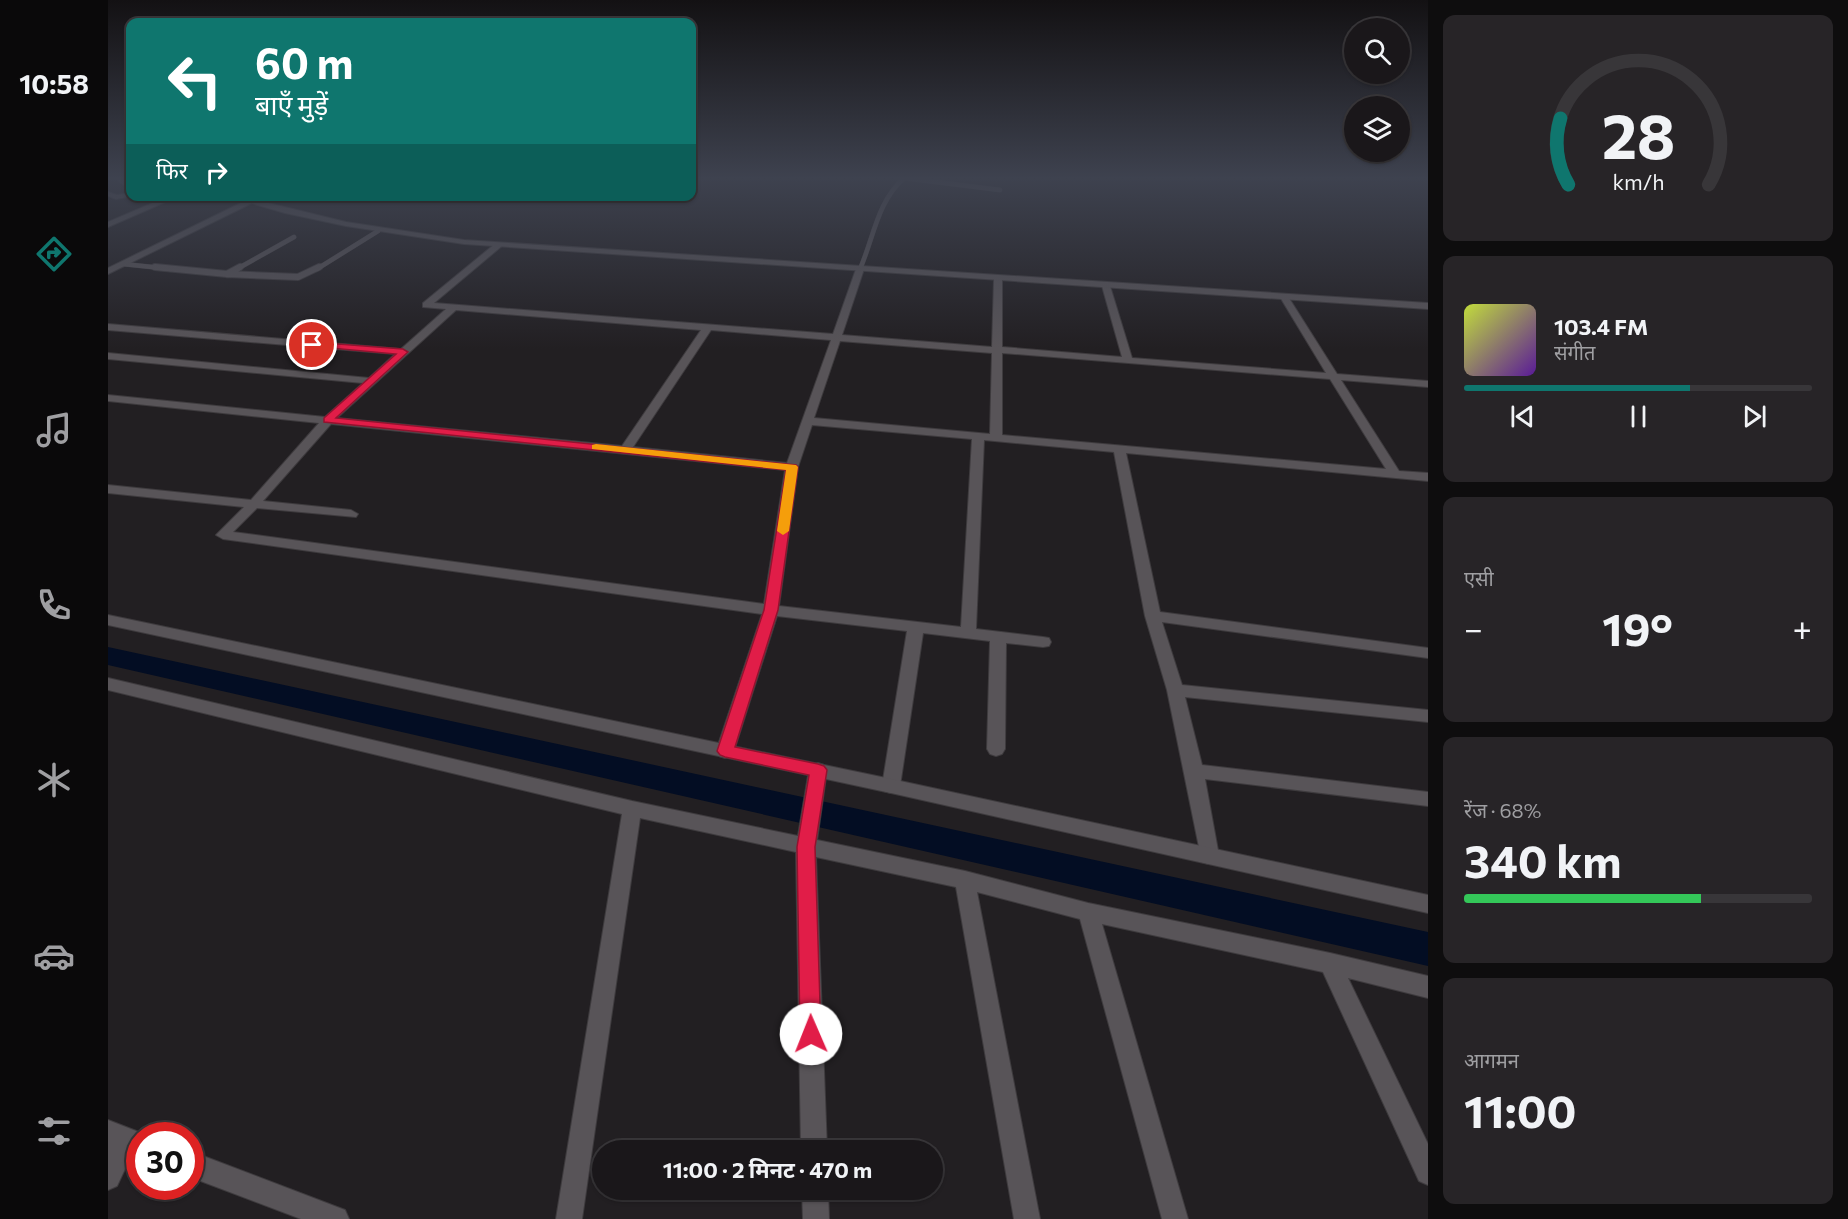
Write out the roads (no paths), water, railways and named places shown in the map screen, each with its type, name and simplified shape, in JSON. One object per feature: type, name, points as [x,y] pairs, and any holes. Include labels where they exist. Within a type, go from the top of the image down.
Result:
[{"type":"street","points":[[108,271],[183,235]]},
{"type":"street","points":[[412,235],[500,245],[1428,306]]},
{"type":"street","points":[[500,245],[426,305],[1428,384]]},
{"type":"street","points":[[725,751],[771,610],[792,467],[860,269]]},
{"type":"street","points":[[996,438],[998,279]]},
{"type":"street","points":[[1106,285],[1128,360]]},
{"type":"street","points":[[1284,297],[1394,473]]},
{"type":"street","points":[[454,307],[328,420],[254,504],[223,535],[771,610],[1043,642]]},
{"type":"street","points":[[108,327],[403,352]]},
{"type":"street","points":[[626,450],[708,327]]},
{"type":"street","points":[[108,356],[371,381]]},
{"type":"street","points":[[108,398],[792,467]]},
{"type":"street","points":[[808,422],[1428,477]]},
{"type":"street","points":[[968,633],[978,437]]},
{"type":"street","points":[[1119,449],[1153,616],[1175,690],[1194,771],[1209,856]]},
{"type":"street","points":[[108,489],[351,514]]},
{"type":"street","points":[[1153,616],[1428,653]]},
{"type":"street","points":[[108,620],[725,751],[817,779],[891,786],[1428,904]]},
{"type":"street","points":[[891,786],[916,626]]},
{"type":"street","points":[[996,750],[998,637]]},
{"type":"street","points":[[108,684],[632,808],[806,838],[1088,912],[1330,963],[1428,987]]},
{"type":"street","points":[[1175,690],[1428,716]]},
{"type":"street","points":[[1194,771],[1428,799]]},
{"type":"street","points":[[814,1140],[806,838],[817,779]]},
{"type":"street","points":[[569,1219],[632,808]]},
{"type":"street","points":[[965,880],[1027,1219]]},
{"type":"street","points":[[1088,912],[1175,1219]]},
{"type":"street","points":[[1330,963],[1428,1172]]},
{"type":"street","points":[[108,1176],[125,1138]]},
{"type":"street","points":[[204,1169],[336,1219]]},
{"type":"street","points":[[815,1200],[816,1219]]},
{"type":"lane","points":[[123,264],[227,274],[298,277],[308,274],[372,235]]},
{"type":"lane","points":[[860,269],[872,235]]},
{"type":"lane","points":[[227,274],[294,237]]},
{"type":"waterway","points":[[108,656],[1428,949]]}]
